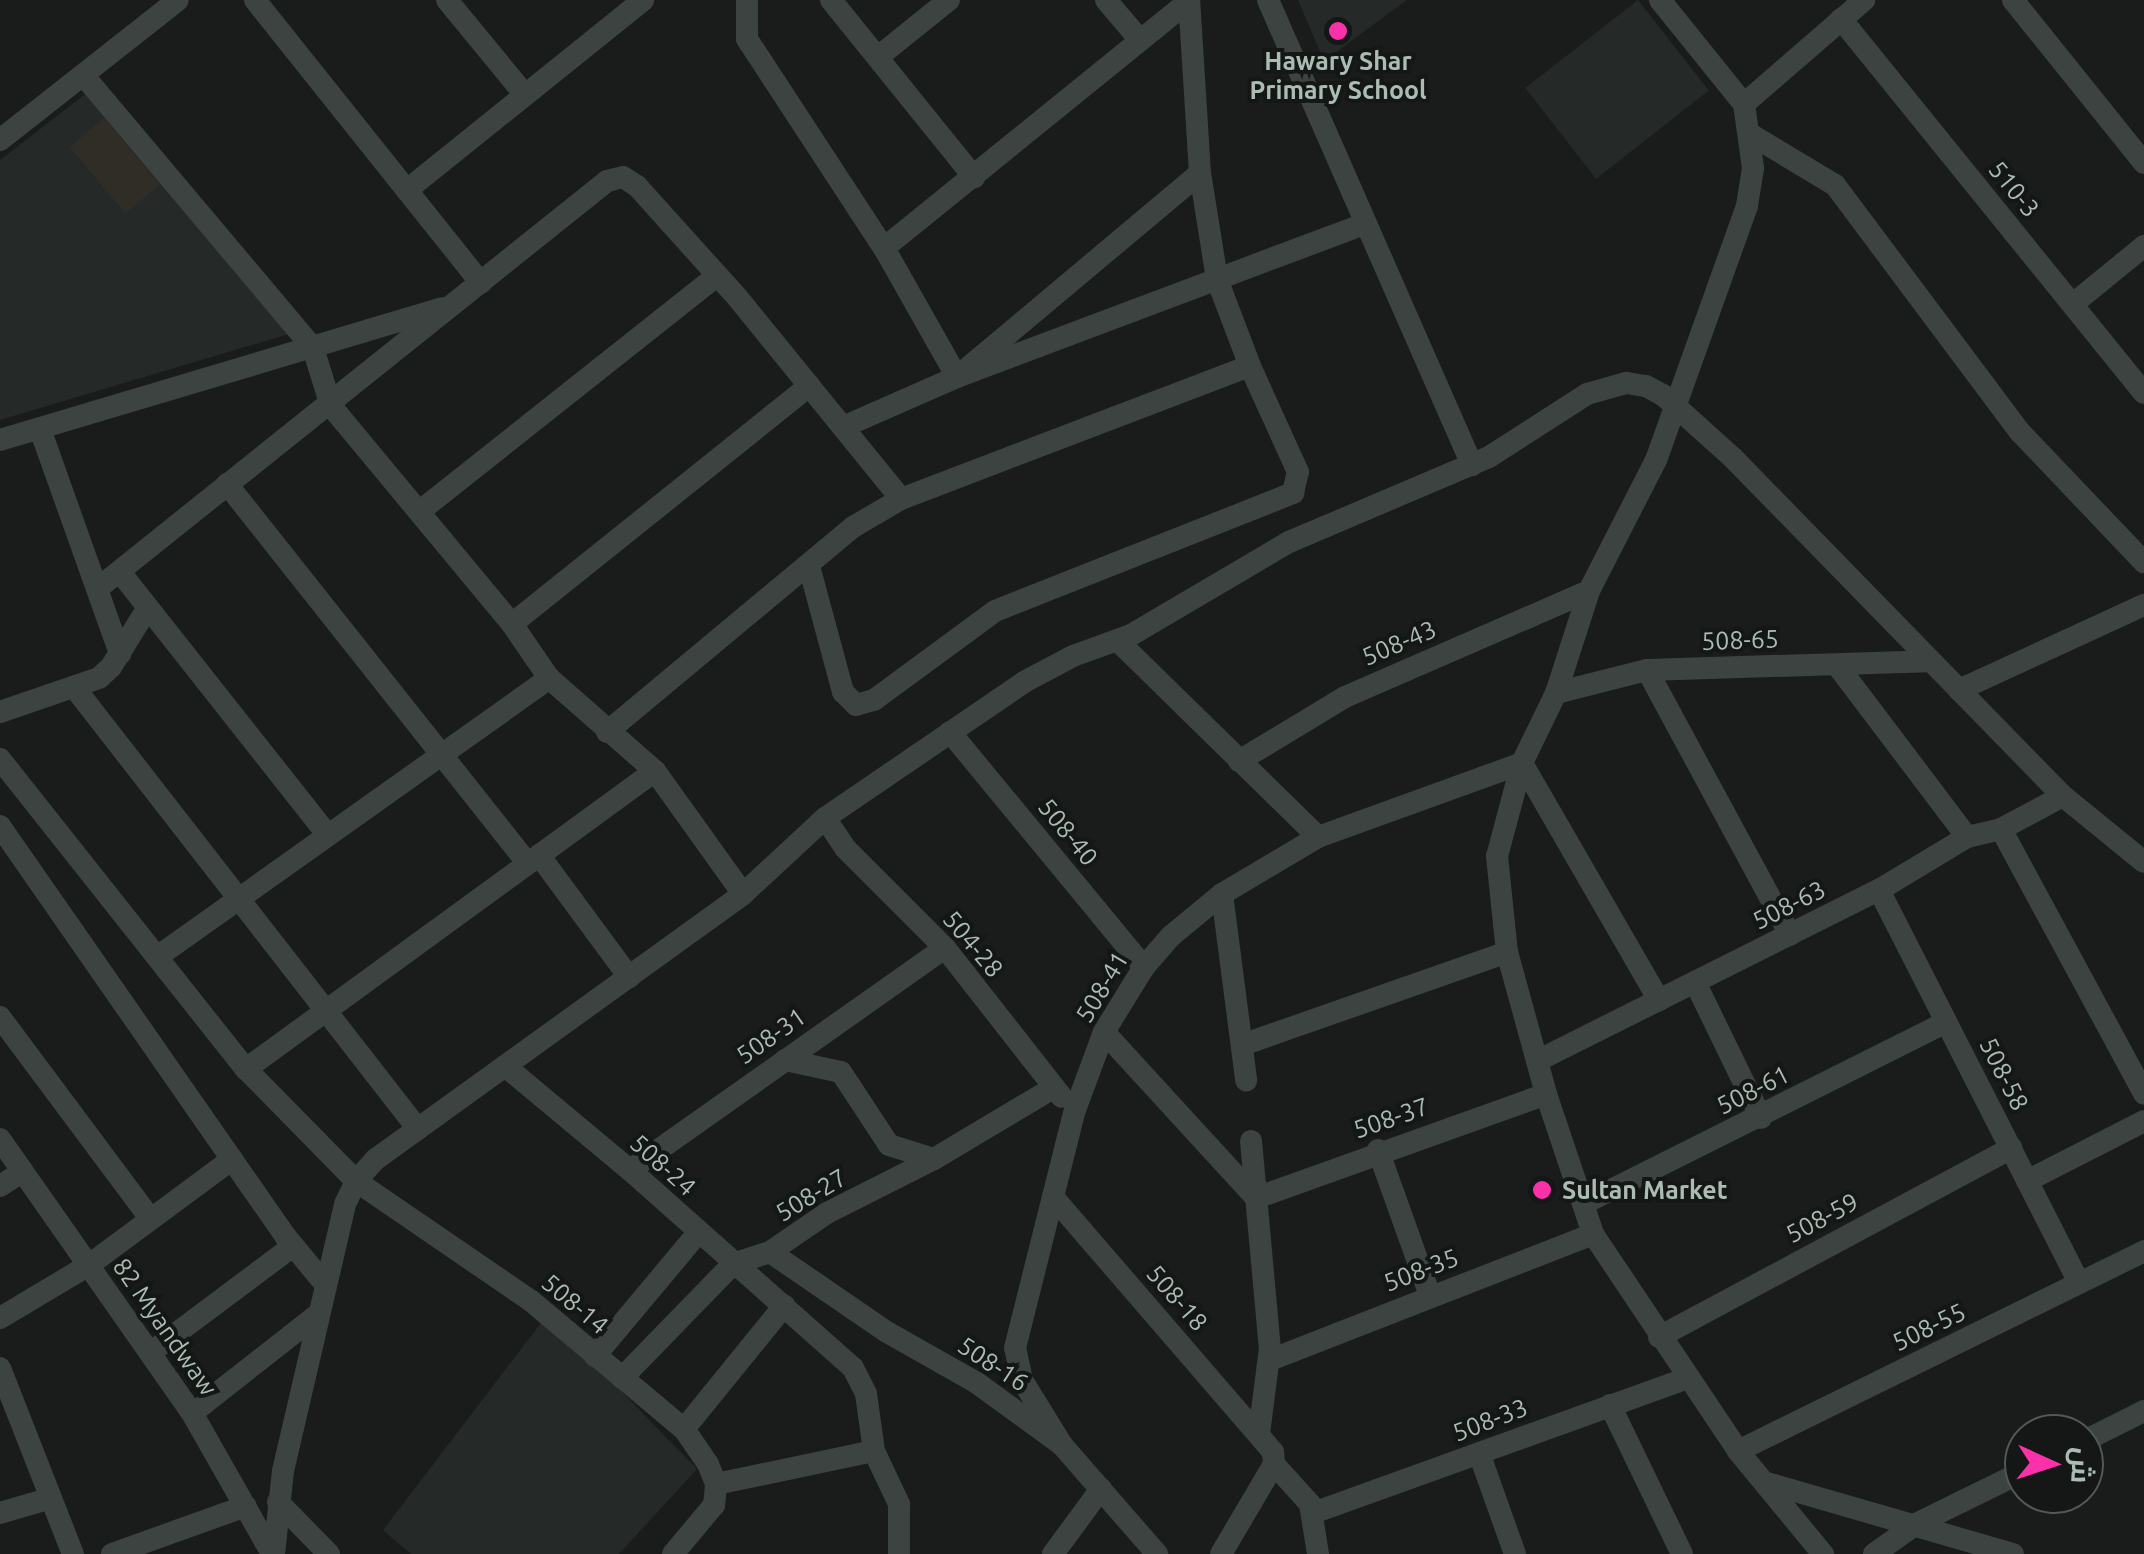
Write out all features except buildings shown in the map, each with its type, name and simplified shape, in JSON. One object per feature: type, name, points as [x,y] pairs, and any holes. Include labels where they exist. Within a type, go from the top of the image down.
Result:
[{"type":"street","points":[[0,140],[178,0]]},
{"type":"street","points":[[255,0],[481,284]]},
{"type":"street","points":[[447,0],[525,95]]},
{"type":"street","points":[[748,0],[747,39],[884,248],[958,377]]},
{"type":"street","points":[[832,0],[974,177]]},
{"type":"street","points":[[878,57],[949,0]]},
{"type":"street","points":[[1106,0],[1140,40]]},
{"type":"street","points":[[884,248],[1188,0]]},
{"type":"street","points":[[809,566],[843,692],[856,704],[874,700],[995,611],[1293,494],[1298,472],[1250,366],[1217,279],[1200,173],[1188,0]]},
{"type":"street","points":[[1268,0],[1472,465]]},
{"type":"street","points":[[1660,0],[1744,104],[1752,168],[1748,206],[1656,460],[1589,590],[1556,692],[1522,764],[1498,856],[1507,952],[1546,1094],[1593,1234],[1687,1378],[1738,1451],[1767,1482],[1811,1549]]},
{"type":"street","points":[[1744,104],[1864,0]]},
{"type":"street","points":[[2014,0],[2144,163]]},
{"type":"street","points":[[408,190],[633,3]]},
{"type":"street","name":"510-3","points":[[1841,20],[2144,392]]},
{"type":"street","points":[[84,76],[313,348],[331,406],[512,624],[549,678],[655,771],[744,894]]},
{"type":"street","points":[[1750,134],[1835,185],[2020,432],[2144,562]]},
{"type":"street","points":[[958,377],[1200,173]]},
{"type":"street","points":[[97,588],[331,406],[607,180],[623,177],[637,186],[717,276],[900,500]]},
{"type":"street","points":[[842,428],[958,377],[1364,224]]},
{"type":"street","points":[[2072,304],[2144,246]]},
{"type":"street","points":[[420,511],[717,276]]},
{"type":"street","points":[[0,440],[457,303]]},
{"type":"street","points":[[606,732],[854,527],[900,500],[1250,366]]},
{"type":"street","points":[[512,624],[809,386]]},
{"type":"street","points":[[273,1554],[278,1502],[317,1315],[344,1204],[356,1181],[418,1128],[744,894],[825,818],[1061,661],[1118,641],[1288,542],[1472,465],[1569,403],[1606,388],[1646,386],[1663,395],[1675,411],[1733,458],[2063,796],[2144,862]]},
{"type":"street","points":[[40,429],[120,654]]},
{"type":"street","points":[[227,484],[437,754],[533,859],[629,976]]},
{"type":"street","points":[[120,572],[327,834]]},
{"type":"street","name":"508-43","points":[[1239,761],[1346,696],[1589,590]]},
{"type":"street","points":[[1959,690],[2144,605]]},
{"type":"street","points":[[0,712],[99,678],[120,654],[147,609]]},
{"type":"street","points":[[1118,641],[1318,837]]},
{"type":"street","name":"508-65","points":[[1556,692],[1646,670],[1928,662]]},
{"type":"street","points":[[1838,665],[1967,838]]},
{"type":"street","points":[[1646,670],[1790,935]]},
{"type":"street","points":[[157,957],[437,754],[549,678]]},
{"type":"street","points":[[74,687],[242,896],[418,1128]]},
{"type":"street","name":"508-40","points":[[950,732],[1144,967]]},
{"type":"street","name":"508-14","points":[[2,764],[246,1068],[356,1181],[530,1300],[684,1429],[715,1494]]},
{"type":"street","points":[[1522,764],[1659,1000]]},
{"type":"street","name":"508-41","points":[[1062,1445],[1016,1365],[1018,1332],[1075,1110],[1104,1032],[1144,967],[1170,936],[1222,894],[1318,837],[1522,764]]},
{"type":"street","points":[[246,1068],[655,771]]},
{"type":"street","name":"508-63","points":[[1537,1061],[1879,890],[1967,838],[2001,830],[2063,796]]},
{"type":"street","name":"504-28","points":[[825,818],[845,848],[944,948],[1052,1088],[1075,1110]]},
{"type":"street","points":[[0,826],[293,1246],[325,1284]]},
{"type":"street","points":[[2001,830],[2144,1094]]},
{"type":"street","name":"508-58","points":[[1879,890],[2079,1283]]},
{"type":"street","points":[[1222,894],[1246,1080]]},
{"type":"street","name":"508-31","points":[[630,1170],[944,948]]},
{"type":"street","points":[[1242,1045],[1507,952]]},
{"type":"street","points":[[1696,982],[1761,1118]]},
{"type":"street","points":[[0,1017],[149,1217]]},
{"type":"street","name":"508-61","points":[[1582,1204],[1761,1118],[1946,1022]]},
{"type":"street","points":[[1104,1032],[1256,1198]]},
{"type":"street","points":[[785,1060],[841,1072],[889,1145],[934,1158]]},
{"type":"street","name":"508-24","points":[[504,1066],[630,1170],[697,1234],[853,1368],[866,1394],[874,1452],[899,1504],[899,1554]]},
{"type":"street","name":"508-27","points":[[622,1378],[733,1264],[770,1252],[827,1213],[934,1158],[1052,1088]]},
{"type":"street","name":"508-37","points":[[1256,1198],[1378,1150],[1546,1094]]},
{"type":"street","points":[[2027,1181],[2144,1121]]},
{"type":"street","name":"82 Myandwaw","points":[[0,1139],[192,1413],[273,1554]]},
{"type":"street","points":[[1251,1141],[1270,1360],[1259,1434]]},
{"type":"street","name":"508-59","points":[[1658,1336],[2011,1148]]},
{"type":"street","points":[[1378,1150],[1430,1295]]},
{"type":"street","points":[[0,1318],[89,1265],[232,1159]]},
{"type":"street","points":[[0,1186],[23,1171]]},
{"type":"street","name":"508-18","points":[[1053,1197],[1259,1434],[1273,1452],[1274,1464],[1306,1496],[1313,1513]]},
{"type":"street","points":[[595,1356],[697,1234]]},
{"type":"street","name":"508-35","points":[[1270,1360],[1593,1234]]},
{"type":"street","points":[[150,1353],[293,1246]]},
{"type":"street","name":"508-55","points":[[1738,1451],[2144,1251]]},
{"type":"street","name":"508-16","points":[[770,1252],[886,1332],[977,1383],[1062,1445],[1157,1554]]},
{"type":"street","points":[[684,1429],[784,1306]]},
{"type":"street","points":[[192,1413],[317,1315]]},
{"type":"street","points":[[0,1368],[73,1554]]},
{"type":"street","name":"508-33","points":[[1313,1513],[1687,1378]]},
{"type":"street","points":[[1610,1404],[1682,1554]]},
{"type":"street","points":[[2104,1430],[2144,1411]]},
{"type":"street","points":[[673,1554],[715,1494],[874,1452]]},
{"type":"street","points":[[1479,1453],[1515,1554]]},
{"type":"street","points":[[1221,1554],[1274,1464]]},
{"type":"street","points":[[1874,1554],[1916,1524],[2004,1480]]},
{"type":"street","points":[[1767,1482],[2013,1554]]},
{"type":"street","points":[[1053,1554],[1100,1489]]},
{"type":"street","points":[[0,1513],[48,1498]]},
{"type":"street","points":[[278,1502],[329,1554]]},
{"type":"street","points":[[112,1554],[246,1506]]},
{"type":"street","points":[[1313,1513],[1318,1554]]},
{"type":"shaded area","name":"Hawary Shar Primary School","points":[[1298,0],[1407,0],[1324,61]]},
{"type":"shaded area","points":[[1638,0],[1709,91],[1596,179],[1525,88]]},
{"type":"shaded area","points":[[88,92],[289,334],[0,420],[0,160]]},
{"type":"shaded area","points":[[104,118],[160,185],[125,214],[70,147]]},
{"type":"shaded area","points":[[547,1315],[697,1469],[619,1554],[411,1554],[383,1530]]},
{"type":"place","name":"Hawary Shar Primary School","points":[[1338,31]]},
{"type":"place","name":"Sultan Market","points":[[1542,1190]]}]
